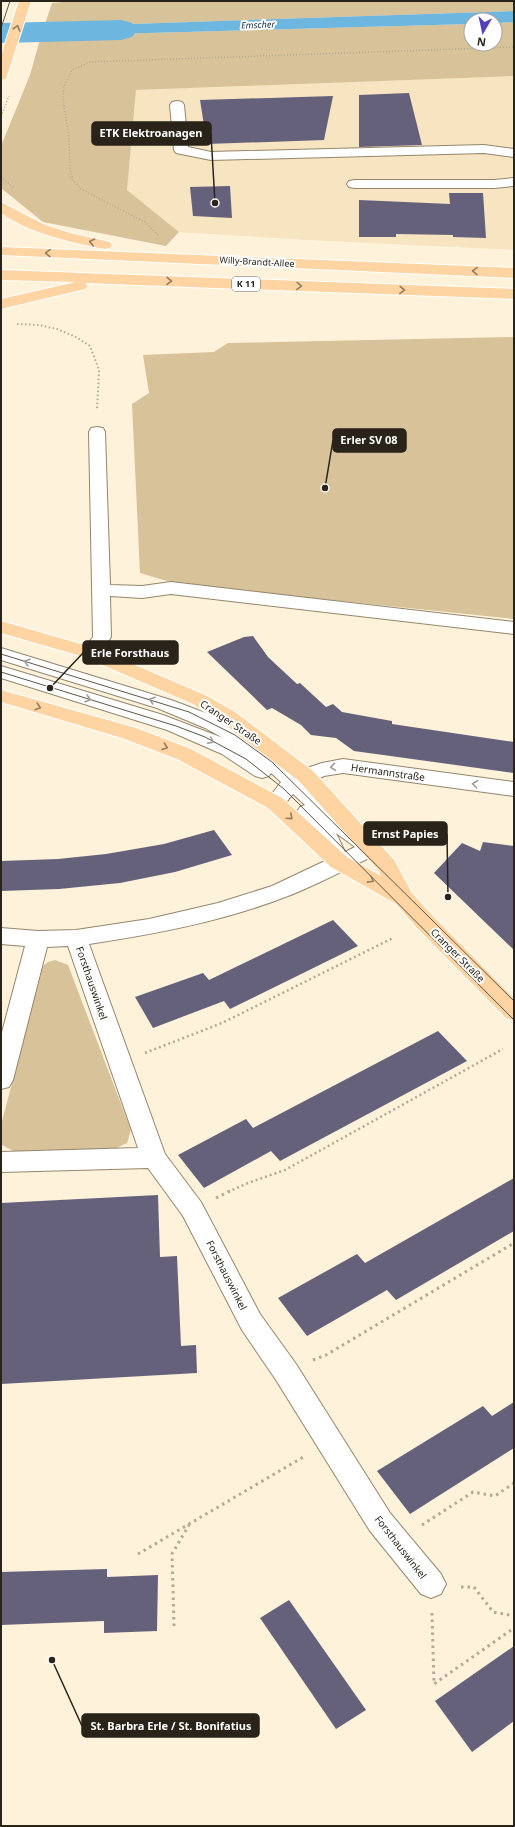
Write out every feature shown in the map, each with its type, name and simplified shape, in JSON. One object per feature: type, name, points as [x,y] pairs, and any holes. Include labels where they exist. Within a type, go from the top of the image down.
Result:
[{"type":"main road","points":[[1,76],[24,4]]},
{"type":"main road","points":[[1,206],[13,215],[35,226],[86,241],[117,247],[143,256]]},
{"type":"main road","name":"Willy-Brandt-Allee","points":[[1,251],[514,273]]},
{"type":"main road","name":"K 11","points":[[1,274],[514,294]]},
{"type":"main road","points":[[1,304],[77,287],[130,280]]},
{"type":"main road","name":"Cranger Straße","points":[[1,627],[91,653],[200,700],[228,717],[290,788]]},
{"type":"main road","points":[[1,696],[129,733],[184,754],[290,788]]},
{"type":"main road","name":"Cranger Straße","points":[[371,848],[386,865],[404,898],[514,1012]]},
{"type":"main road","name":"Cranger Straße","points":[[339,862],[404,898]]},
{"type":"street","points":[[177,105],[181,150],[211,156],[484,149],[514,153]]},
{"type":"street","points":[[354,184],[494,184],[514,182]]},
{"type":"street","points":[[91,653],[102,637],[97,432]]},
{"type":"street","points":[[102,590],[142,592],[171,588],[514,628]]},
{"type":"street","points":[[1,654],[182,719],[205,738],[246,759],[290,788],[371,848]]},
{"type":"street","points":[[1,672],[182,719]]},
{"type":"street","points":[[168,685],[184,700],[182,719]]},
{"type":"street","points":[[129,733],[157,731],[182,719]]},
{"type":"street","name":"Hermannstraße","points":[[290,788],[320,769],[343,766],[514,789]]},
{"type":"street","points":[[290,788],[322,826],[339,862]]},
{"type":"street","name":"Forsthauswinkel","points":[[1,936],[38,939],[76,938],[150,927],[220,910],[280,891],[371,848]]},
{"type":"street","name":"Forsthauswinkel","points":[[76,938],[154,1158],[192,1209],[251,1322],[286,1372],[380,1522],[431,1584]]},
{"type":"street","points":[[1,1080],[38,939]]},
{"type":"street","points":[[1,1162],[154,1158]]},
{"type":"path","points":[[162,239],[145,222],[81,189],[73,180],[70,169],[69,138],[63,99],[64,87],[69,74],[78,66],[90,62],[514,47]]},
{"type":"path","points":[[16,324],[38,325],[57,329],[76,337],[90,346],[99,370],[97,432]]},
{"type":"path","points":[[120,1063],[222,1023],[393,938]]},
{"type":"path","points":[[192,1209],[248,1183],[285,1170],[503,1049]]},
{"type":"path","points":[[286,1372],[326,1355],[514,1242]]},
{"type":"path","points":[[138,1554],[329,1442]]},
{"type":"path","points":[[396,1542],[473,1492],[495,1496],[514,1483]]},
{"type":"path","points":[[174,1626],[172,1554],[189,1524]]},
{"type":"path","points":[[514,1616],[493,1612],[474,1588],[431,1584],[434,1684],[514,1628]]},
{"type":"shaded area","points":[[72,1],[514,1],[514,11],[44,27],[52,3]]},
{"type":"shaded area","points":[[514,22],[514,76],[136,90],[127,190],[179,232],[166,246],[43,222],[1,188],[1,146],[30,75],[41,36],[463,24],[463,52],[503,52],[503,23]]},
{"type":"shaded area","points":[[514,76],[514,250],[179,232],[127,190],[136,90]]},
{"type":"shaded area","points":[[514,337],[514,619],[177,584],[140,573],[132,404],[149,393],[143,355],[214,352],[228,343]]},
{"type":"shaded area","points":[[55,960],[68,965],[131,1130],[127,1143],[112,1150],[17,1153],[2,1145],[1,1125],[43,966],[48,962]]},
{"type":"water","points":[[514,11],[514,22],[503,23],[503,12],[485,12]]},
{"type":"water","points":[[463,13],[463,24],[41,36],[44,27]]},
{"type":"building","points":[[409,93],[422,145],[359,147],[359,95]]},
{"type":"building","points":[[333,96],[324,140],[207,144],[200,100]]},
{"type":"building","points":[[230,186],[232,218],[193,216],[190,187]]},
{"type":"building","points":[[449,193],[483,193],[486,238],[453,237],[453,235],[396,234],[396,237],[359,237],[359,200],[450,204]]},
{"type":"building","points":[[253,636],[268,657],[297,684],[300,683],[326,707],[333,704],[342,712],[392,721],[392,724],[514,742],[514,773],[354,751],[336,738],[311,735],[301,725],[272,708],[267,710],[207,652],[244,637]]},
{"type":"building","points":[[214,830],[232,855],[175,872],[120,883],[59,889],[1,891],[1,861],[58,859],[106,854],[164,844]]},
{"type":"building","points":[[483,842],[514,846],[514,950],[434,873],[462,843],[480,851]]},
{"type":"building","points":[[333,920],[358,946],[230,1009],[224,1001],[153,1028],[135,997],[203,973],[209,980]]},
{"type":"building","points":[[438,1031],[467,1061],[280,1161],[271,1151],[204,1188],[178,1155],[246,1119],[253,1128]]},
{"type":"building","points":[[514,1178],[514,1231],[396,1300],[387,1290],[307,1336],[278,1298],[357,1254],[365,1263]]},
{"type":"building","points":[[158,1195],[160,1257],[177,1256],[181,1346],[196,1345],[197,1373],[1,1384],[1,1203]]},
{"type":"building","points":[[514,1402],[514,1448],[410,1514],[377,1471],[483,1406],[492,1416]]},
{"type":"building","points":[[107,1569],[107,1577],[158,1575],[157,1631],[104,1633],[104,1621],[1,1625],[1,1572]]},
{"type":"building","points":[[289,1600],[366,1710],[336,1729],[260,1618]]},
{"type":"building","points":[[514,1646],[514,1721],[472,1752],[435,1701]]},
{"type":"waterway","name":"Emscher","points":[[1,33],[121,30]]},
{"type":"tram line","points":[[1,28],[10,1]]},
{"type":"tram line","points":[[1,654],[189,712],[235,735],[272,762],[514,1001]]},
{"type":"tram line","points":[[1,672],[176,726],[205,737],[246,759],[284,789],[514,1020]]},
{"type":"place","name":"ETK Elektroanagen","points":[[215,203]]},
{"type":"place","name":"Erler SV 08","points":[[325,488]]},
{"type":"place","name":"Erle Forsthaus","points":[[50,688]]},
{"type":"place","name":"Ernst Papies","points":[[448,897]]},
{"type":"place","name":"St. Barbra Erle / St. Bonifatius","points":[[52,1660]]}]
